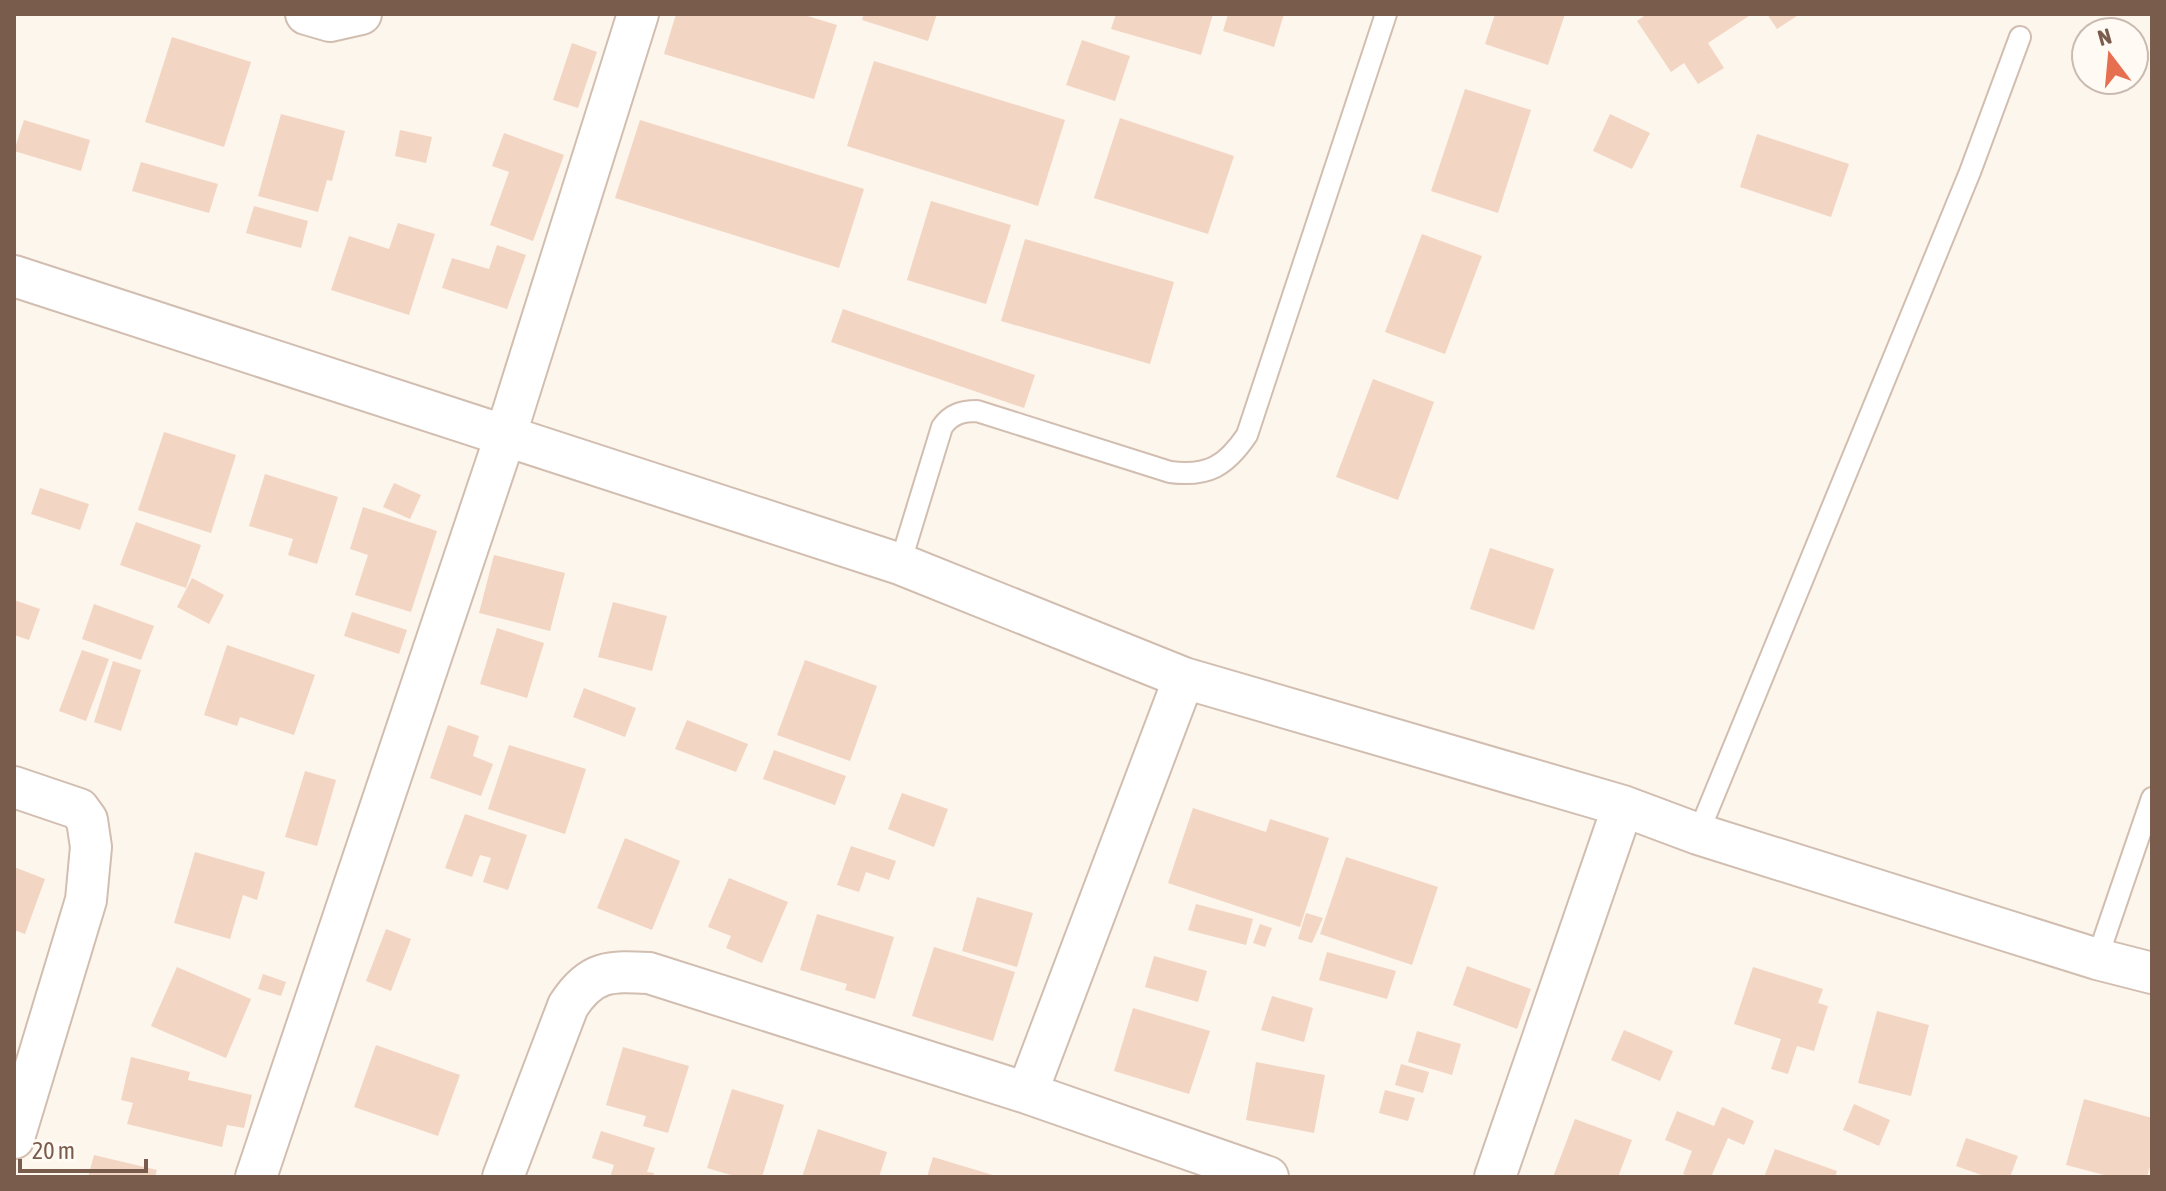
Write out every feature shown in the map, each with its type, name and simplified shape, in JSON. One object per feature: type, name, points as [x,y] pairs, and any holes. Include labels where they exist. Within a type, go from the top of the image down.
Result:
[{"type":"street","points":[[306,14],[330,21],[361,14]]},
{"type":"street","points":[[256,1177],[505,437],[638,14]]},
{"type":"street","points":[[14,276],[900,564],[1184,678],[1623,806],[1698,834],[2097,959],[2152,973]]},
{"type":"street","points":[[1027,1093],[1184,678]]},
{"type":"street","points":[[14,787],[79,809],[87,820],[91,847],[86,900],[14,1138]]},
{"type":"street","points":[[1495,1177],[1623,806]]},
{"type":"street","points":[[503,1177],[568,1006],[577,992],[596,976],[617,971],[649,973],[1027,1093],[1268,1177]]},
{"type":"lane","points":[[900,564],[942,427],[953,415],[962,411],[977,411],[1170,472],[1191,474],[1213,469],[1238,448],[1247,435],[1386,14]]},
{"type":"lane","points":[[1698,834],[1970,172],[2020,37]]},
{"type":"lane","points":[[2097,959],[2152,798]]},
{"type":"building","points":[[676,14],[801,14],[837,25],[814,99],[664,54]]},
{"type":"building","points":[[864,14],[937,14],[928,41],[862,20]]},
{"type":"building","points":[[1116,14],[1213,14],[1201,55],[1111,29]]},
{"type":"building","points":[[1228,14],[1284,14],[1274,47],[1223,31]]},
{"type":"building","points":[[1495,14],[1565,14],[1548,65],[1485,44]]},
{"type":"building","points":[[1647,14],[1752,14],[1708,43],[1724,68],[1698,84],[1684,63],[1671,72],[1637,21]]},
{"type":"building","points":[[1767,14],[1800,14],[1777,29]]},
{"type":"building","points":[[172,37],[251,62],[224,147],[145,122]]},
{"type":"building","points":[[1082,40],[1130,56],[1115,101],[1066,85]]},
{"type":"building","points":[[572,43],[597,52],[578,108],[553,100]]},
{"type":"building","points":[[874,61],[1065,120],[1038,206],[847,146]]},
{"type":"building","points":[[1465,89],[1531,110],[1498,213],[1431,191]]},
{"type":"building","points":[[281,114],[345,131],[332,181],[327,180],[318,212],[258,196]]},
{"type":"building","points":[[1610,114],[1650,133],[1632,169],[1593,151]]},
{"type":"building","points":[[1120,118],[1234,156],[1208,234],[1094,198]]},
{"type":"building","points":[[24,120],[90,140],[81,171],[14,151]]},
{"type":"building","points":[[640,120],[864,189],[839,268],[615,198]]},
{"type":"building","points":[[400,130],[432,137],[426,163],[395,156]]},
{"type":"building","points":[[504,133],[564,155],[533,241],[490,225],[509,172],[492,166]]},
{"type":"building","points":[[1757,134],[1849,164],[1831,217],[1740,187]]},
{"type":"building","points":[[141,162],[218,184],[209,213],[132,191]]},
{"type":"building","points":[[931,201],[1011,225],[986,304],[907,280]]},
{"type":"building","points":[[254,206],[308,221],[301,248],[246,233]]},
{"type":"building","points":[[398,223],[435,234],[409,315],[331,290],[349,236],[389,249]]},
{"type":"building","points":[[1422,234],[1482,256],[1445,354],[1385,332]]},
{"type":"building","points":[[1025,239],[1174,282],[1150,364],[1001,321]]},
{"type":"building","points":[[497,245],[526,255],[507,309],[442,288],[452,258],[489,269]]},
{"type":"building","points":[[843,309],[1035,375],[1024,408],[831,342]]},
{"type":"building","points":[[1373,379],[1434,402],[1398,500],[1336,477]]},
{"type":"building","points":[[164,432],[236,455],[211,533],[138,510]]},
{"type":"building","points":[[265,474],[338,497],[317,564],[288,555],[293,539],[249,526]]},
{"type":"building","points":[[394,483],[421,495],[410,519],[383,507]]},
{"type":"building","points":[[40,488],[89,504],[80,530],[31,514]]},
{"type":"building","points":[[363,507],[437,531],[411,612],[355,595],[368,555],[350,549]]},
{"type":"building","points":[[136,522],[201,545],[186,588],[120,565]]},
{"type":"building","points":[[1490,548],[1554,569],[1534,630],[1470,609]]},
{"type":"building","points":[[494,555],[565,573],[550,631],[479,613]]},
{"type":"building","points":[[192,578],[224,595],[209,624],[177,607]]},
{"type":"building","points":[[14,600],[40,609],[29,640],[14,635]]},
{"type":"building","points":[[613,602],[667,616],[652,671],[598,657]]},
{"type":"building","points":[[94,604],[154,626],[141,660],[82,639]]},
{"type":"building","points":[[352,612],[407,630],[399,654],[344,636]]},
{"type":"building","points":[[497,628],[544,643],[527,698],[480,684]]},
{"type":"building","points":[[227,645],[315,675],[294,735],[240,717],[237,726],[204,715]]},
{"type":"building","points":[[82,650],[109,659],[86,721],[59,711]]},
{"type":"building","points":[[805,660],[877,686],[850,761],[777,735]]},
{"type":"building","points":[[113,661],[141,670],[121,731],[94,722]]},
{"type":"building","points":[[584,688],[636,708],[625,737],[573,717]]},
{"type":"building","points":[[687,720],[748,744],[736,772],[675,749]]},
{"type":"building","points":[[448,725],[479,736],[473,756],[493,764],[481,796],[430,778]]},
{"type":"building","points":[[509,745],[586,769],[565,834],[488,809]]},
{"type":"building","points":[[774,750],[846,776],[835,805],[763,779]]},
{"type":"building","points":[[305,771],[336,780],[317,846],[285,837]]},
{"type":"building","points":[[902,793],[948,809],[934,847],[888,829]]},
{"type":"building","points":[[1193,808],[1266,832],[1270,819],[1329,838],[1300,927],[1168,883]]},
{"type":"building","points":[[465,814],[527,835],[508,890],[483,882],[491,858],[480,855],[472,877],[445,868]]},
{"type":"building","points":[[625,838],[680,861],[652,930],[597,908]]},
{"type":"building","points":[[851,846],[896,861],[889,880],[866,872],[859,892],[837,885]]},
{"type":"building","points":[[195,852],[265,872],[257,900],[243,895],[230,939],[174,923]]},
{"type":"building","points":[[1346,857],[1438,887],[1412,965],[1320,934]]},
{"type":"building","points":[[14,867],[45,879],[25,934],[14,930]]},
{"type":"building","points":[[729,878],[788,902],[762,963],[726,948],[731,936],[708,927]]},
{"type":"building","points":[[977,897],[1033,913],[1017,967],[962,951]]},
{"type":"building","points":[[1196,904],[1253,919],[1246,945],[1188,930]]},
{"type":"building","points":[[1306,913],[1323,918],[1312,943],[1298,939]]},
{"type":"building","points":[[817,914],[894,937],[875,999],[845,990],[847,984],[800,970]]},
{"type":"building","points":[[1260,924],[1272,928],[1265,947],[1253,943]]},
{"type":"building","points":[[386,929],[411,939],[391,991],[366,981]]},
{"type":"building","points":[[934,947],[1015,972],[993,1041],[912,1016]]},
{"type":"building","points":[[1327,952],[1396,971],[1387,999],[1319,980]]},
{"type":"building","points":[[1154,956],[1207,971],[1198,1002],[1145,987]]},
{"type":"building","points":[[1467,966],[1531,989],[1517,1029],[1453,1005]]},
{"type":"building","points":[[177,967],[251,999],[226,1058],[151,1026]]},
{"type":"building","points":[[1753,967],[1823,989],[1818,1003],[1828,1006],[1814,1051],[1797,1046],[1788,1074],[1771,1069],[1781,1039],[1734,1024]]},
{"type":"building","points":[[263,974],[286,982],[281,996],[258,989]]},
{"type":"building","points":[[1272,996],[1313,1008],[1304,1042],[1261,1030]]},
{"type":"building","points":[[1133,1008],[1210,1031],[1189,1094],[1114,1071]]},
{"type":"building","points":[[1877,1011],[1929,1025],[1911,1096],[1858,1083]]},
{"type":"building","points":[[1624,1030],[1673,1051],[1660,1081],[1611,1060]]},
{"type":"building","points":[[1417,1031],[1461,1044],[1452,1075],[1408,1062]]},
{"type":"building","points":[[376,1045],[460,1075],[438,1136],[354,1107]]},
{"type":"building","points":[[623,1047],[689,1066],[668,1133],[643,1126],[646,1116],[606,1105]]},
{"type":"building","points":[[131,1057],[190,1072],[188,1080],[252,1095],[244,1128],[227,1125],[222,1147],[127,1124],[133,1103],[121,1100]]},
{"type":"building","points":[[1256,1062],[1325,1075],[1314,1133],[1246,1120]]},
{"type":"building","points":[[1401,1064],[1429,1072],[1423,1093],[1395,1085]]},
{"type":"building","points":[[732,1089],[784,1105],[762,1177],[738,1177],[707,1168]]},
{"type":"building","points":[[1385,1090],[1415,1098],[1408,1121],[1379,1113]]},
{"type":"building","points":[[2084,1099],[2152,1118],[2152,1159],[2147,1177],[2112,1177],[2066,1165]]},
{"type":"building","points":[[1854,1104],[1890,1120],[1879,1146],[1843,1130]]},
{"type":"building","points":[[1722,1107],[1754,1121],[1744,1145],[1728,1138],[1711,1177],[1683,1174],[1692,1151],[1665,1140],[1677,1111],[1714,1126]]},
{"type":"building","points":[[1575,1119],[1632,1140],[1618,1177],[1553,1177]]},
{"type":"building","points":[[818,1129],[887,1152],[879,1177],[802,1177]]},
{"type":"building","points":[[601,1131],[655,1148],[647,1172],[654,1173],[653,1177],[610,1177],[614,1165],[592,1158]]},
{"type":"building","points":[[1966,1138],[2018,1156],[2010,1177],[1987,1177],[1956,1166]]},
{"type":"building","points":[[1775,1149],[1837,1171],[1835,1177],[1764,1177]]},
{"type":"building","points":[[94,1155],[157,1170],[155,1177],[88,1177]]},
{"type":"building","points":[[933,1157],[996,1176],[996,1177],[927,1177]]}]
